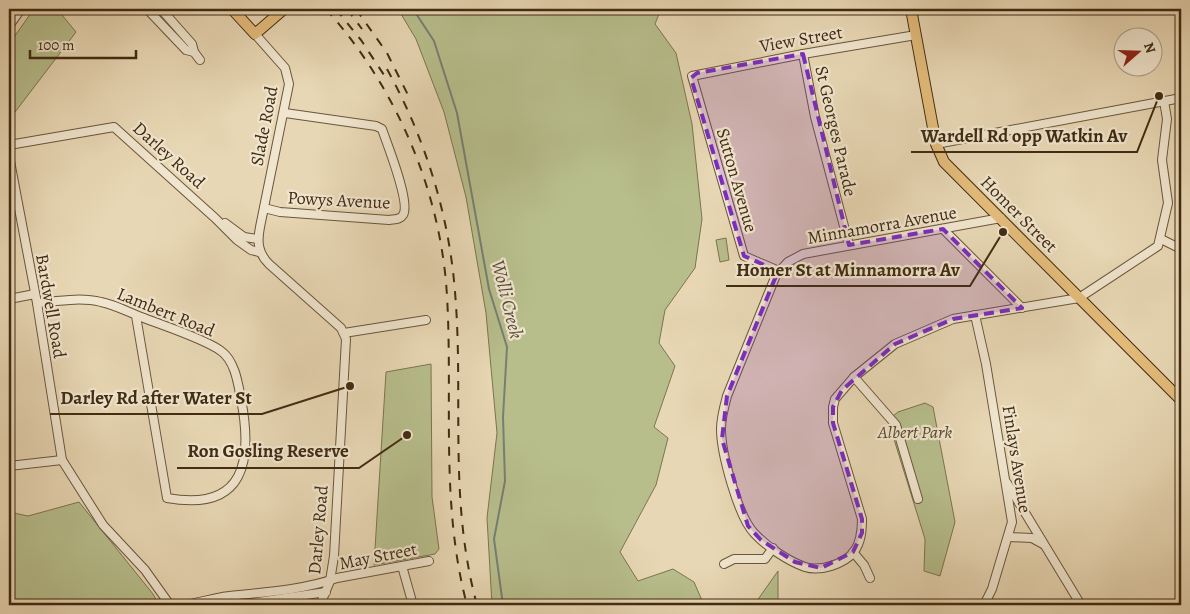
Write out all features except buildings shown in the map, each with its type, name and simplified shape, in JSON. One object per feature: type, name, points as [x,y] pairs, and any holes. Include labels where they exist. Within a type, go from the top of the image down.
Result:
[{"type":"main road","name":"Slade Road","points":[[232,9],[255,34]]},
{"type":"main road","points":[[255,34],[284,9]]},
{"type":"main road","name":"Homer Street","points":[[912,10],[936,144],[940,155],[950,168],[1181,400]]},
{"type":"street","points":[[9,26],[21,9]]},
{"type":"street","points":[[147,9],[186,50],[194,52]]},
{"type":"street","points":[[161,9],[192,44],[194,52],[200,60]]},
{"type":"street","points":[[912,10],[925,9]]},
{"type":"street","name":"Slade Road","points":[[255,34],[282,65],[288,76],[289,88],[258,239]]},
{"type":"street","name":"View Street","points":[[692,76],[803,54],[916,35]]},
{"type":"street","name":"St Georges Parade","points":[[803,54],[815,117],[849,245]]},
{"type":"street","name":"Sutton Avenue","points":[[692,76],[744,256],[779,271]]},
{"type":"street","points":[[1164,101],[1181,93]]},
{"type":"street","points":[[936,144],[1181,98]]},
{"type":"street","points":[[779,271],[722,411],[723,450],[743,517],[754,533],[795,562],[812,569],[829,566],[853,552],[862,533],[862,519],[835,434],[833,408],[835,399],[854,377],[895,344],[953,319],[1079,298],[1158,246],[1168,204],[1162,160],[1167,119],[1164,101]]},
{"type":"street","name":"Powys Avenue","points":[[264,208],[280,212],[389,220],[399,219],[404,215],[406,207],[382,129],[376,126],[285,112]]},
{"type":"street","name":"Darley Road","points":[[9,145],[114,127],[244,246],[260,252],[269,264],[344,333],[334,556],[330,581],[320,605]]},
{"type":"street","name":"Bardwell Road","points":[[9,156],[37,303],[62,460],[103,525],[145,570],[170,605]]},
{"type":"street","name":"Darley Road","points":[[215,218],[244,237],[258,239]]},
{"type":"street","name":"Minnamorra Avenue","points":[[779,271],[788,262],[803,254],[1001,218]]},
{"type":"street","points":[[943,229],[1022,308]]},
{"type":"street","points":[[258,239],[260,252]]},
{"type":"street","points":[[1161,239],[1181,249]]},
{"type":"street","points":[[9,299],[34,294]]},
{"type":"street","name":"Lambert Road","points":[[37,303],[76,299],[101,302],[136,316],[222,351],[235,371],[246,426],[246,448],[242,469],[225,494],[203,500],[167,498],[136,316]]},
{"type":"street","name":"Finlays Avenue","points":[[975,315],[986,364],[1012,512],[1009,537],[992,589],[984,605]]},
{"type":"street","points":[[344,333],[426,320]]},
{"type":"street","points":[[854,377],[896,425],[918,498]]},
{"type":"street","points":[[9,466],[62,460]]},
{"type":"street","points":[[1006,480],[1081,605]]},
{"type":"street","points":[[1009,537],[1032,538],[1045,545]]},
{"type":"street","points":[[724,564],[734,559],[764,559],[773,548]]},
{"type":"street","points":[[853,552],[864,565],[870,578]]},
{"type":"street","name":"May Street","points":[[185,605],[330,581],[429,561]]},
{"type":"street","points":[[402,566],[413,605]]},
{"type":"street","name":"May Street","points":[[237,605],[326,592]]},
{"type":"highlighted area","points":[[803,54],[849,245],[943,229],[1022,308],[953,319],[895,344],[842,390],[833,407],[833,423],[862,519],[862,533],[853,552],[821,568],[795,562],[761,540],[748,526],[722,439],[727,396],[778,271],[744,256],[691,78],[697,73]]},
{"type":"green space","points":[[34,9],[57,9],[76,32],[9,120],[9,44]]},
{"type":"green space","points":[[398,9],[661,9],[655,24],[676,53],[692,124],[702,219],[695,268],[665,310],[659,343],[675,366],[654,427],[668,438],[656,485],[620,552],[638,581],[673,569],[694,582],[704,605],[492,605],[487,518],[497,433],[486,313],[466,197],[444,112],[416,39]]},
{"type":"green space","points":[[726,238],[729,260],[720,262],[716,240]]},
{"type":"green space","points":[[431,364],[432,497],[439,549],[435,554],[374,565],[386,372]]},
{"type":"green space","name":"Albert Park","points":[[925,403],[933,407],[955,522],[940,576],[924,571],[925,539],[888,420],[898,412]]},
{"type":"green space","points":[[79,502],[153,594],[159,605],[9,605],[9,512],[28,516]]},
{"type":"green space","points":[[778,571],[778,605],[754,605]]},
{"type":"waterway","name":"Wolli Creek","points":[[413,9],[434,41],[457,113],[489,289],[507,347],[503,417],[505,481],[494,539],[503,605]]},
{"type":"railway","points":[[326,9],[351,39],[374,72],[393,106],[411,142],[425,180],[435,218],[443,257],[447,296],[449,452],[453,529],[467,605]]},
{"type":"railway","points":[[336,9],[361,40],[386,78]]},
{"type":"railway","points":[[347,9],[362,29]]},
{"type":"railway","points":[[356,9],[387,53],[409,97]]},
{"type":"railway","points":[[387,69],[401,95],[424,149],[441,205],[452,263],[457,332],[460,488],[468,566],[477,605]]},
{"type":"place","name":"Wardell Rd opp Watkin Av","points":[[1159,96]]},
{"type":"place","name":"Homer St at Minnamorra Av","points":[[1003,232]]},
{"type":"place","name":"Darley Rd after Water St","points":[[350,386]]},
{"type":"place","name":"Ron Gosling Reserve","points":[[407,435]]}]
